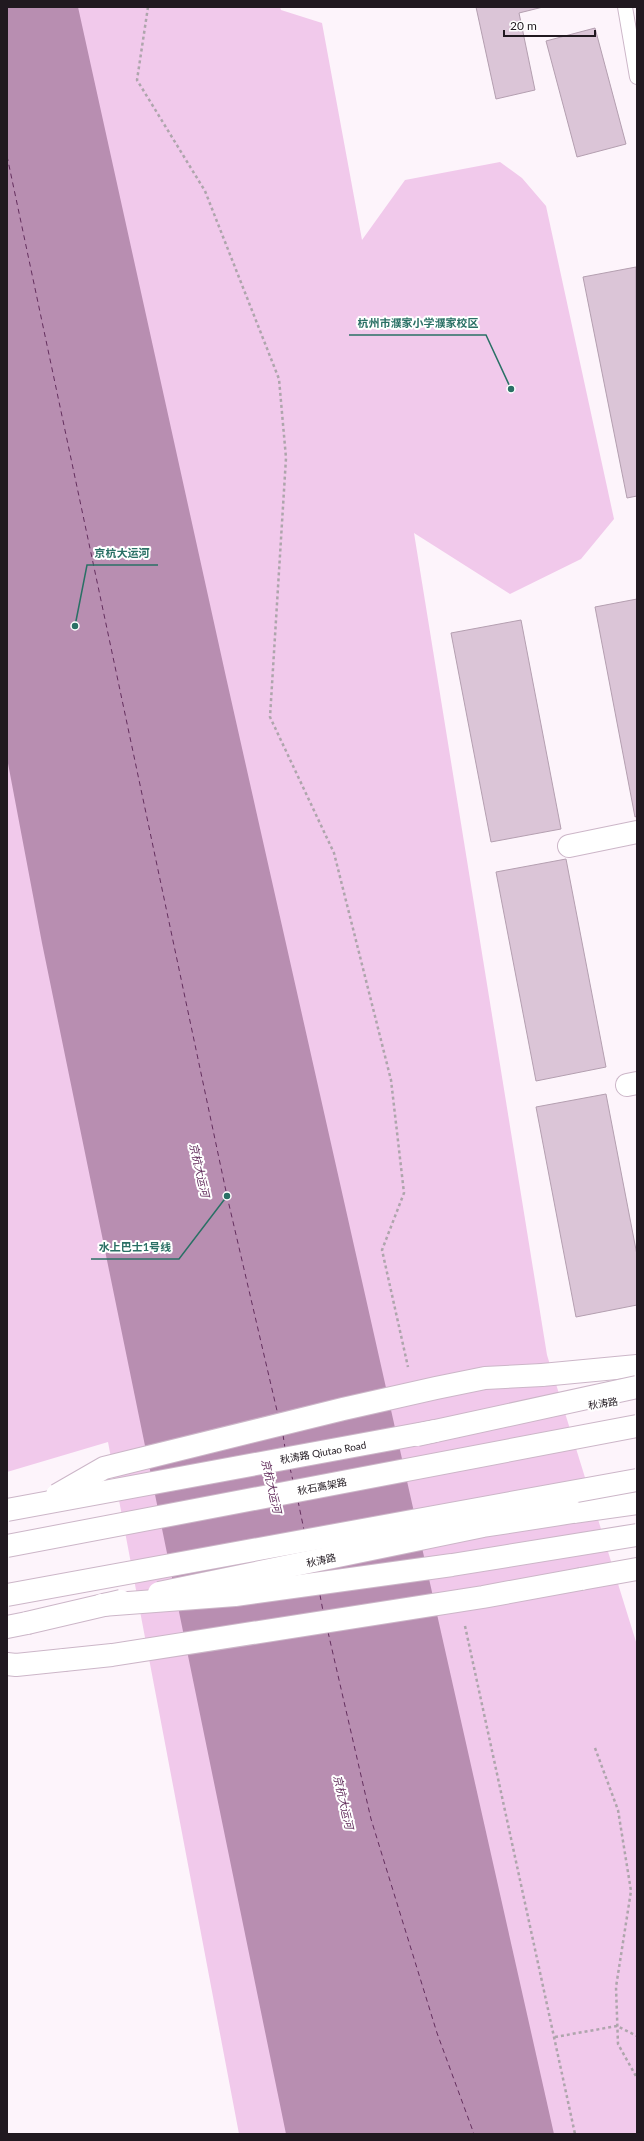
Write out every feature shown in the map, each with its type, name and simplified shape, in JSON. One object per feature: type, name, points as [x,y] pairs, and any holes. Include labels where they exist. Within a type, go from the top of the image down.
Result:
[{"type":"main road","points":[[569,846],[637,832]]},
{"type":"main road","points":[[44,1503],[104,1468],[343,1409],[485,1378],[542,1375],[637,1366]]},
{"type":"main road","points":[[417,1435],[637,1387]]},
{"type":"main road","name":"秋涛路","points":[[569,1408],[637,1398]]},
{"type":"main road","name":"秋涛路 Qiutao Road","points":[[7,1510],[569,1408]]},
{"type":"main road","name":"秋石高架路","points":[[7,1546],[637,1426]]},
{"type":"main road","points":[[7,1595],[637,1480]]},
{"type":"main road","name":"秋涛路","points":[[17,1625],[102,1605],[483,1526],[637,1503]]},
{"type":"main road","points":[[102,1605],[235,1595],[452,1565],[637,1535]]},
{"type":"main road","points":[[10,1665],[112,1655],[475,1598],[637,1569]]},
{"type":"lane","points":[[625,7],[637,77]]},
{"type":"path","points":[[148,7],[136,80],[205,191],[280,379],[286,458],[270,717],[334,853],[391,1080],[404,1193],[382,1250],[410,1374]]},
{"type":"path","points":[[464,1624],[575,2134]]},
{"type":"path","points":[[595,1748],[618,1810],[631,1891],[616,1987],[617,2026],[618,2044],[637,2078]]},
{"type":"path","points":[[555,2037],[617,2026],[637,2036]]},
{"type":"shaded area","points":[[7,7],[280,7],[281,10],[322,23],[362,240],[405,180],[500,162],[522,178],[546,206],[614,519],[581,559],[510,594],[414,533],[547,1355],[637,1645],[637,2134],[239,2134],[108,1442],[7,1472]]},
{"type":"water","points":[[7,7],[78,7],[226,677],[554,2134],[286,2134],[42,943],[7,758]]},
{"type":"building","points":[[476,7],[543,7],[519,13],[535,90],[496,99]]},
{"type":"building","points":[[595,28],[626,144],[577,157],[546,41]]},
{"type":"building","points":[[636,267],[637,496],[627,498],[583,277]]},
{"type":"building","points":[[637,599],[637,816],[635,817],[595,607]]},
{"type":"building","points":[[521,620],[561,829],[491,842],[451,633]]},
{"type":"building","points":[[566,859],[606,1067],[536,1081],[496,872]]},
{"type":"building","points":[[606,1094],[637,1255],[637,1305],[576,1317],[536,1107]]},
{"type":"ferry route","points":[[7,156],[227,1196],[278,1415]]},
{"type":"ferry route","points":[[283,1435],[285,1448]]},
{"type":"ferry route","points":[[290,1468],[293,1481]]},
{"type":"ferry route","points":[[298,1501],[304,1530]]},
{"type":"ferry route","points":[[320,1595],[323,1611]]},
{"type":"ferry route","points":[[328,1632],[371,1819],[437,2033],[474,2134]]},
{"type":"place","name":"杭州市濮家小学濮家校区","points":[[511,389]]},
{"type":"place","name":"京杭大运河","points":[[75,626]]},
{"type":"place","name":"水上巴士1号线","points":[[227,1196]]}]
